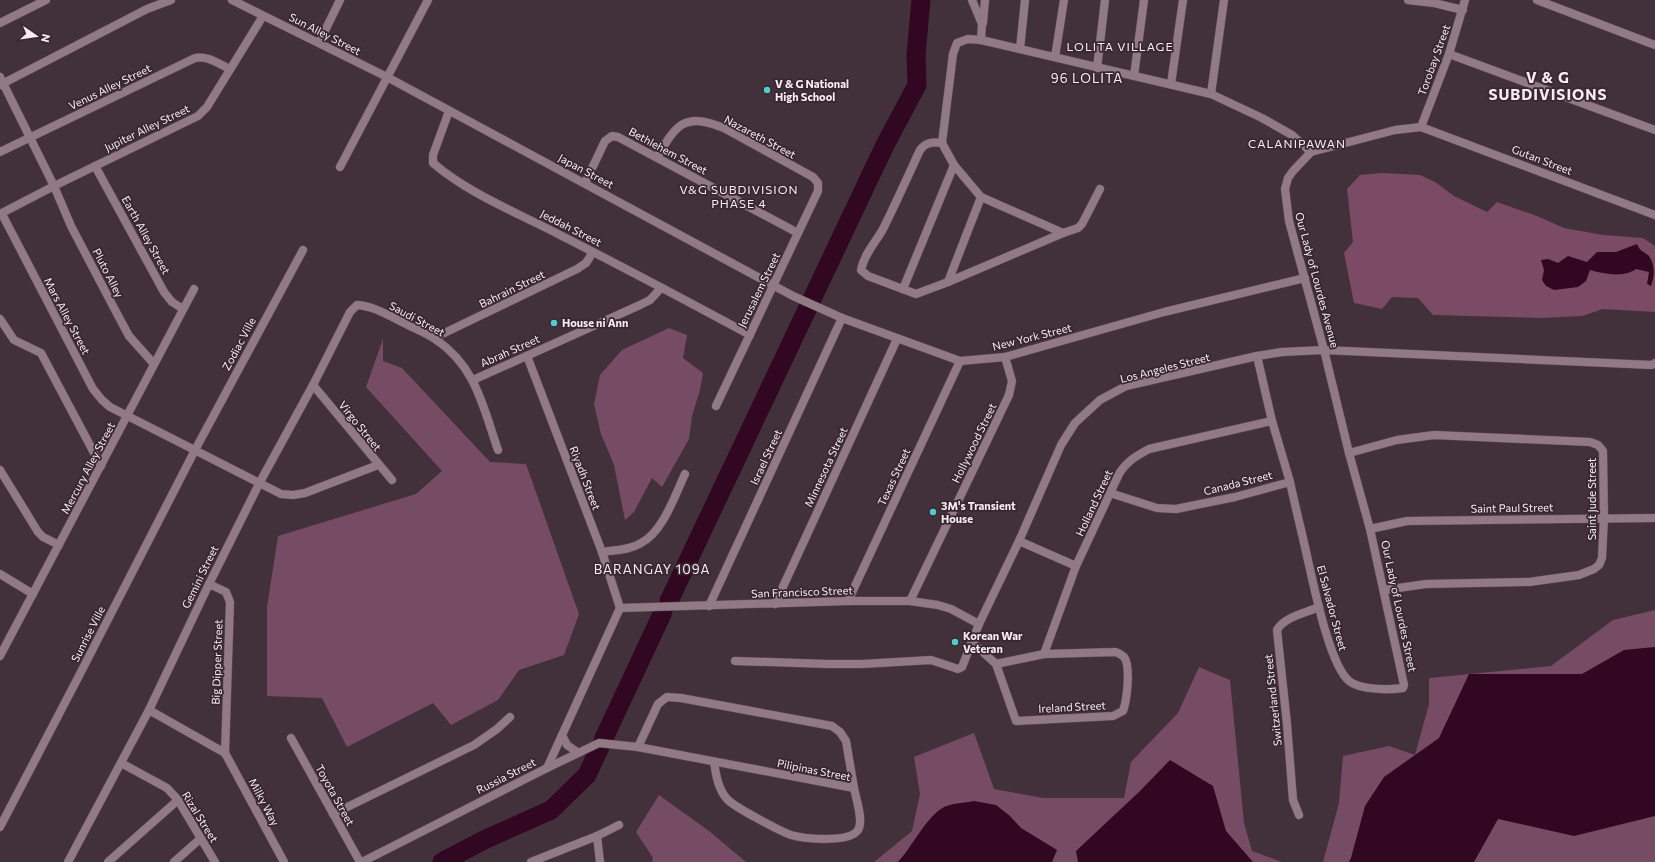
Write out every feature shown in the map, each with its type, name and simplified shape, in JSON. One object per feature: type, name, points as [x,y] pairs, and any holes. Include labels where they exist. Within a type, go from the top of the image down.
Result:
[{"type":"street","points":[[0,23],[46,0]]},
{"type":"street","points":[[1,82],[147,9],[172,0]]},
{"type":"street","name":"Sun Alley Street","points":[[232,0],[387,77]]},
{"type":"street","points":[[319,43],[340,0]]},
{"type":"street","points":[[340,167],[428,0]]},
{"type":"street","points":[[972,0],[982,24]]},
{"type":"street","points":[[981,40],[985,0]]},
{"type":"street","points":[[1020,49],[1025,0]]},
{"type":"street","points":[[1056,57],[1064,0]]},
{"type":"street","points":[[1097,68],[1105,0]]},
{"type":"street","points":[[1134,76],[1144,0]]},
{"type":"street","points":[[1171,84],[1183,0]]},
{"type":"street","points":[[1211,94],[1224,0]]},
{"type":"street","points":[[1408,0],[1434,3],[1462,10]]},
{"type":"street","name":"Torobay Street","points":[[1420,127],[1449,54],[1465,0]]},
{"type":"street","points":[[1537,0],[1655,45]]},
{"type":"street","name":"Jupiter Alley Street","points":[[1,214],[54,186],[198,116],[207,107],[263,16]]},
{"type":"street","points":[[1063,233],[981,198],[954,165],[942,143],[953,54],[957,43],[968,39],[981,40],[1211,94],[1262,118],[1292,135],[1311,152],[1395,130],[1420,127]]},
{"type":"street","points":[[1449,54],[1655,130]]},
{"type":"street","name":"Venus Alley Street","points":[[0,152],[195,58],[200,57],[210,59],[230,69]]},
{"type":"street","name":"Japan Street","points":[[387,77],[774,286]]},
{"type":"street","name":"Pluto Alley","points":[[1,82],[54,186],[71,226],[117,315],[129,336],[154,364]]},
{"type":"street","name":"Jeddah Street","points":[[449,111],[433,155],[433,163],[442,171],[474,191],[750,335]]},
{"type":"street","name":"Nazareth Street","points":[[657,157],[670,137],[681,125],[697,120],[708,122],[724,128],[813,177],[818,183]]},
{"type":"street","name":"Gutan Street","points":[[1420,127],[1655,215]]},
{"type":"street","name":"Bethlehem Street","points":[[585,183],[605,140],[612,136],[623,139],[798,233]]},
{"type":"street","points":[[942,143],[934,142],[924,144],[920,150],[889,217],[863,261],[861,270],[868,276],[916,294],[1078,228],[1082,224],[1100,189]]},
{"type":"street","name":"Our Lady of Lourdes Avenue","points":[[1311,152],[1288,178],[1286,189],[1289,221],[1370,529]]},
{"type":"street","points":[[903,289],[954,165]]},
{"type":"street","name":"Earth Alley Street","points":[[95,166],[164,292],[172,302],[183,309]]},
{"type":"street","name":"Jerusalem Street","points":[[716,406],[818,191],[818,183]]},
{"type":"street","points":[[948,282],[981,198]]},
{"type":"street","name":"Mars Alley Street","points":[[1,214],[93,389],[110,407],[127,416]]},
{"type":"street","name":"Zodiac Ville","points":[[194,450],[303,250]]},
{"type":"street","name":"Bahrain Street","points":[[434,338],[577,269],[586,263],[593,252]]},
{"type":"street","name":"New York Street","points":[[774,286],[809,304],[842,318],[960,361],[1006,357],[1164,312],[1305,278]]},
{"type":"street","name":"Abrah Street","points":[[473,380],[640,305],[650,300],[661,288]]},
{"type":"street","name":"Mercury Alley Street","points":[[0,656],[3,644],[33,594],[194,289]]},
{"type":"street","name":"Saudi Street","points":[[357,305],[365,305],[434,338],[460,360],[473,380],[498,450]]},
{"type":"street","name":"Gemini Street","points":[[68,862],[150,710],[209,584],[260,482],[313,385],[350,312],[357,305]]},
{"type":"street","name":"Israel Street","points":[[709,606],[842,318]]},
{"type":"street","points":[[0,319],[14,340],[41,353],[101,466]]},
{"type":"street","name":"Minnesota Street","points":[[774,604],[897,339]]},
{"type":"street","name":"Los Angeles Street","points":[[735,661],[856,664],[931,660],[958,669],[962,667],[979,624],[1061,445],[1075,423],[1100,400],[1126,386],[1257,356],[1282,352],[1324,350],[1652,365],[1655,363]]},
{"type":"street","name":"Riyadh Street","points":[[526,356],[602,552],[620,608]]},
{"type":"street","name":"Canada Street","points":[[1110,493],[1157,508],[1176,509],[1290,482],[1272,421],[1257,356]]},
{"type":"street","name":"Hollywood Street","points":[[910,601],[1010,395],[1012,381],[1006,357]]},
{"type":"street","name":"Texas Street","points":[[848,602],[960,361]]},
{"type":"street","name":"Virgo Street","points":[[313,385],[392,480]]},
{"type":"street","points":[[127,416],[260,482],[281,494],[293,495],[304,493],[378,465]]},
{"type":"street","name":"Holland Street","points":[[1044,654],[1076,566],[1110,493],[1125,465],[1149,450],[1272,421]]},
{"type":"street","name":"Saint Jude Street","points":[[1349,453],[1397,440],[1434,435],[1595,443],[1601,447],[1603,452],[1604,518],[1602,558],[1599,565],[1594,569],[1579,575],[1529,582],[1426,584],[1384,590]]},
{"type":"street","name":"Sunrise Ville","points":[[0,827],[194,450]]},
{"type":"street","points":[[0,470],[38,532],[43,537],[59,545]]},
{"type":"street","points":[[602,552],[641,544],[653,535],[660,525],[685,474]]},
{"type":"street","name":"El Salvador Street","points":[[1290,482],[1319,607],[1333,654],[1346,678],[1351,683],[1360,686],[1372,688],[1403,688]]},
{"type":"street","name":"Saint Paul Street","points":[[1370,529],[1407,521],[1655,518]]},
{"type":"street","name":"Our Lady of Lourdes Street","points":[[1370,529],[1404,685],[1403,688]]},
{"type":"street","points":[[1018,541],[1076,566]]},
{"type":"street","points":[[0,574],[33,594]]},
{"type":"street","name":"Big Dipper Street","points":[[209,584],[226,592],[230,602],[225,753]]},
{"type":"street","name":"San Francisco Street","points":[[620,608],[910,601],[938,605],[951,609],[979,624]]},
{"type":"street","name":"Switzerland Street","points":[[1299,815],[1293,800],[1277,630],[1286,620],[1319,607]]},
{"type":"street","name":"Russia Street","points":[[361,862],[547,768],[620,608]]},
{"type":"street","name":"Ireland Street","points":[[973,642],[996,664],[1016,721],[1113,716],[1123,711],[1126,701],[1127,666],[1124,657],[1116,652],[1044,654],[996,664]]},
{"type":"street","points":[[638,747],[658,704],[667,697],[681,698],[832,726],[840,732],[846,741],[854,788]]},
{"type":"street","points":[[150,710],[225,753]]},
{"type":"street","points":[[333,814],[474,745],[510,717]]},
{"type":"street","points":[[562,735],[567,745],[577,752]]},
{"type":"street","name":"Toyota Street","points":[[291,738],[361,862]]},
{"type":"street","name":"Pilipinas Street","points":[[547,768],[577,752],[599,743],[638,747],[854,788],[862,823],[858,831],[850,836],[820,839],[791,835],[746,812],[728,800],[719,788],[714,762]]},
{"type":"street","name":"Milky Way","points":[[225,753],[284,862]]},
{"type":"street","name":"Rizal Street","points":[[121,763],[167,788],[178,800],[215,862]]},
{"type":"street","points":[[108,862],[178,800]]},
{"type":"street","points":[[531,862],[543,859],[619,825]]},
{"type":"street","points":[[597,836],[600,862]]},
{"type":"street","points":[[174,862],[200,839]]},
{"type":"shaded area","points":[[1382,173],[1420,175],[1435,182],[1454,196],[1487,212],[1497,202],[1537,216],[1564,228],[1603,235],[1643,238],[1655,246],[1655,312],[1603,309],[1582,316],[1541,318],[1433,315],[1418,298],[1392,297],[1382,309],[1354,303],[1344,253],[1353,242],[1347,189],[1360,175]]},
{"type":"shaded area","points":[[1637,244],[1640,250],[1648,255],[1652,262],[1654,274],[1651,286],[1647,284],[1649,272],[1636,269],[1625,274],[1608,274],[1590,270],[1586,281],[1578,287],[1554,290],[1546,286],[1542,280],[1544,270],[1541,260],[1548,259],[1558,263],[1568,256],[1587,262],[1597,252],[1616,252]]},
{"type":"shaded area","points":[[669,328],[687,335],[683,358],[703,373],[700,390],[692,416],[689,439],[662,487],[652,478],[634,512],[625,520],[614,465],[601,434],[594,404],[600,375],[622,350]]},
{"type":"shaded area","points":[[383,339],[383,361],[402,368],[490,462],[526,464],[579,614],[564,655],[519,670],[498,700],[451,725],[433,703],[347,747],[322,698],[267,696],[267,607],[278,536],[416,494],[442,471],[366,387]]},
{"type":"shaded area","points":[[1655,610],[1655,862],[1323,862],[1339,803],[1343,756],[1389,746],[1415,755],[1429,704],[1429,678],[1551,666],[1613,620]]},
{"type":"shaded area","points":[[1655,647],[1655,816],[1574,836],[1498,819],[1474,862],[1349,862],[1365,806],[1384,777],[1439,738],[1469,674],[1582,674],[1624,650]]},
{"type":"shaded area","points":[[1199,667],[1230,680],[1244,823],[1252,851],[1282,862],[874,862],[912,831],[920,794],[914,757],[974,733],[994,789],[1043,798],[1124,798],[1131,762],[1178,713]]},
{"type":"shaded area","points":[[1170,760],[1213,786],[1226,831],[1253,862],[1078,862],[1076,851],[1140,791]]},
{"type":"shaded area","points":[[659,795],[709,831],[746,862],[652,862],[653,858],[636,832]]},
{"type":"shaded area","points":[[974,801],[996,805],[1010,816],[1021,828],[1057,850],[1052,862],[898,862],[925,825],[937,812],[947,806]]},
{"type":"waterway","points":[[669,601],[885,145],[917,85],[916,55],[921,0]]},
{"type":"waterway","points":[[604,738],[663,612]]},
{"type":"waterway","points":[[442,862],[486,839],[551,810],[587,775],[600,747]]},
{"type":"place","name":"V & G National High School","points":[[767,90]]},
{"type":"place","name":"House ni Ann","points":[[554,323]]},
{"type":"place","name":"3M's Transient House","points":[[933,512]]},
{"type":"place","name":"Korean War Veteran","points":[[955,642]]},
{"type":"district","name":"LOLITA VILLAGE","points":[[1120,47]]},
{"type":"district","name":"96 LOLITA","points":[[1087,78]]},
{"type":"district","name":"V & G SUBDIVISIONS","points":[[1548,86]]},
{"type":"district","name":"CALANIPAWAN","points":[[1297,144]]},
{"type":"district","name":"V&G SUBDIVISION PHASE 4","points":[[739,197]]},
{"type":"district","name":"BARANGAY 109A","points":[[652,569]]}]
